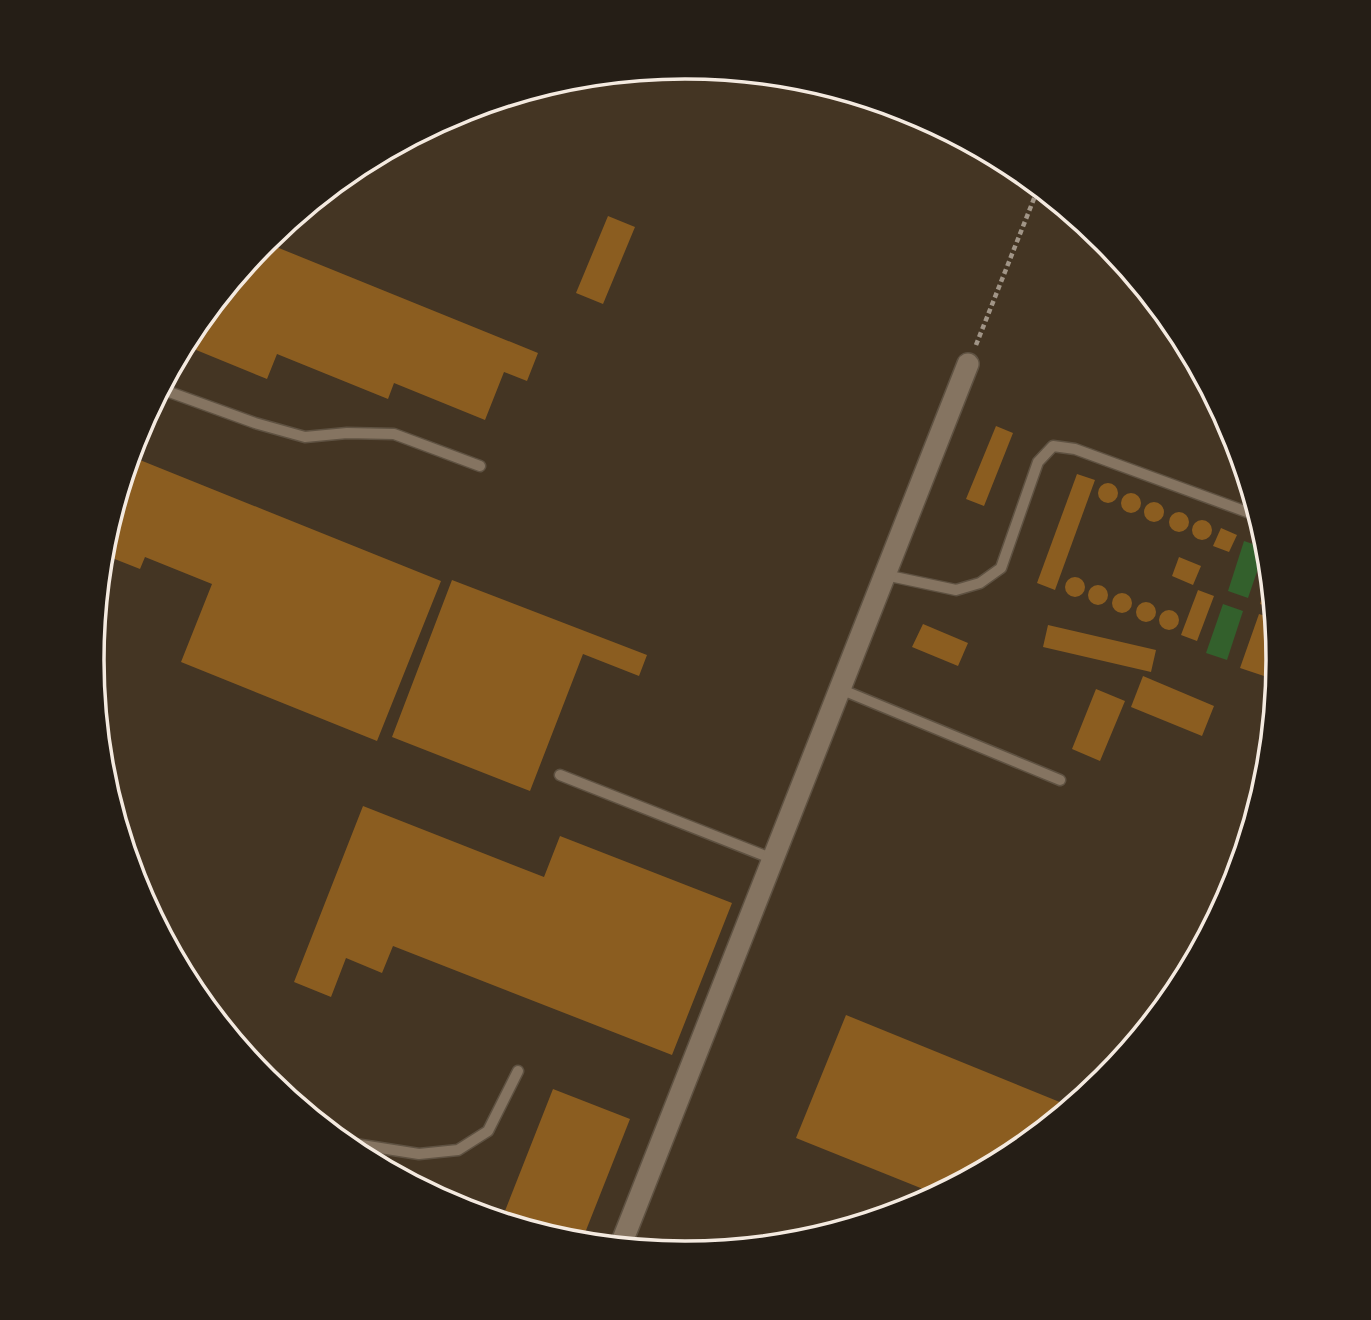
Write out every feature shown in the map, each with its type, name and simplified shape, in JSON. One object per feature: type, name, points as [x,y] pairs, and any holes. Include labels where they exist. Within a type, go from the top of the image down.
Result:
[{"type":"street","points":[[624,1237],[968,365]]},
{"type":"lane","points":[[170,391],[255,423],[305,437],[347,433],[394,434],[480,466]]},
{"type":"lane","points":[[885,575],[956,590],[980,583],[1001,568],[1038,462],[1053,446],[1075,449],[1247,512]]},
{"type":"lane","points":[[840,689],[1060,780]]},
{"type":"lane","points":[[561,775],[773,859]]},
{"type":"lane","points":[[368,1146],[419,1154],[457,1150],[488,1131],[518,1070]]},
{"type":"path","points":[[968,365],[1035,196]]},
{"type":"green space","points":[[1244,541],[1255,545],[1259,566],[1248,598],[1228,591]]},
{"type":"green space","points":[[1223,604],[1243,611],[1227,660],[1206,653]]},
{"type":"building","points":[[608,216],[635,227],[603,304],[576,293]]},
{"type":"building","points":[[276,247],[538,353],[527,381],[504,372],[485,420],[394,383],[388,399],[277,354],[267,379],[194,349],[224,306]]},
{"type":"building","points":[[996,426],[1013,433],[984,506],[966,499]]},
{"type":"building","points":[[140,460],[441,581],[377,741],[181,662],[212,584],[145,557],[140,569],[113,558],[124,510]]},
{"type":"building","points":[[1077,474],[1095,480],[1055,590],[1037,583]]},
{"type":"building","points":[[1104,483],[1112,483],[1118,493],[1112,503],[1104,503],[1098,497],[1098,489]]},
{"type":"building","points":[[1127,493],[1135,493],[1141,503],[1135,513],[1127,513],[1121,507],[1121,499]]},
{"type":"building","points":[[1150,502],[1158,502],[1164,512],[1158,522],[1150,522],[1144,516],[1144,508]]},
{"type":"building","points":[[1175,512],[1183,512],[1189,522],[1183,532],[1175,532],[1169,526],[1169,518]]},
{"type":"building","points":[[1198,520],[1206,520],[1212,530],[1206,540],[1198,540],[1192,534],[1192,526]]},
{"type":"building","points":[[1221,528],[1237,535],[1229,552],[1213,546]]},
{"type":"building","points":[[1179,557],[1201,566],[1193,585],[1172,576]]},
{"type":"building","points":[[1071,577],[1079,577],[1085,587],[1079,597],[1071,597],[1065,591],[1065,583]]},
{"type":"building","points":[[452,580],[647,655],[639,676],[583,654],[530,791],[392,737]]},
{"type":"building","points":[[1094,585],[1102,585],[1108,595],[1102,605],[1094,605],[1088,599],[1088,591]]},
{"type":"building","points":[[1198,590],[1214,596],[1197,641],[1181,635]]},
{"type":"building","points":[[1118,593],[1126,593],[1132,603],[1126,613],[1118,613],[1112,607],[1112,599]]},
{"type":"building","points":[[1142,602],[1150,602],[1156,612],[1150,622],[1142,622],[1136,616],[1136,608]]},
{"type":"building","points":[[1165,610],[1173,610],[1179,620],[1173,630],[1165,630],[1159,624],[1159,616]]},
{"type":"building","points":[[1259,614],[1265,616],[1267,660],[1264,676],[1240,668]]},
{"type":"building","points":[[923,624],[968,643],[958,666],[912,647]]},
{"type":"building","points":[[1048,625],[1156,650],[1151,672],[1043,647]]},
{"type":"building","points":[[1143,676],[1214,706],[1202,736],[1131,707]]},
{"type":"building","points":[[1096,689],[1125,701],[1100,761],[1072,749]]},
{"type":"building","points":[[363,806],[544,877],[560,836],[732,903],[672,1055],[393,946],[382,973],[346,958],[331,997],[294,982]]},
{"type":"building","points":[[846,1015],[1062,1103],[1008,1143],[924,1190],[796,1138]]},
{"type":"building","points":[[553,1089],[630,1119],[585,1232],[505,1212]]}]
